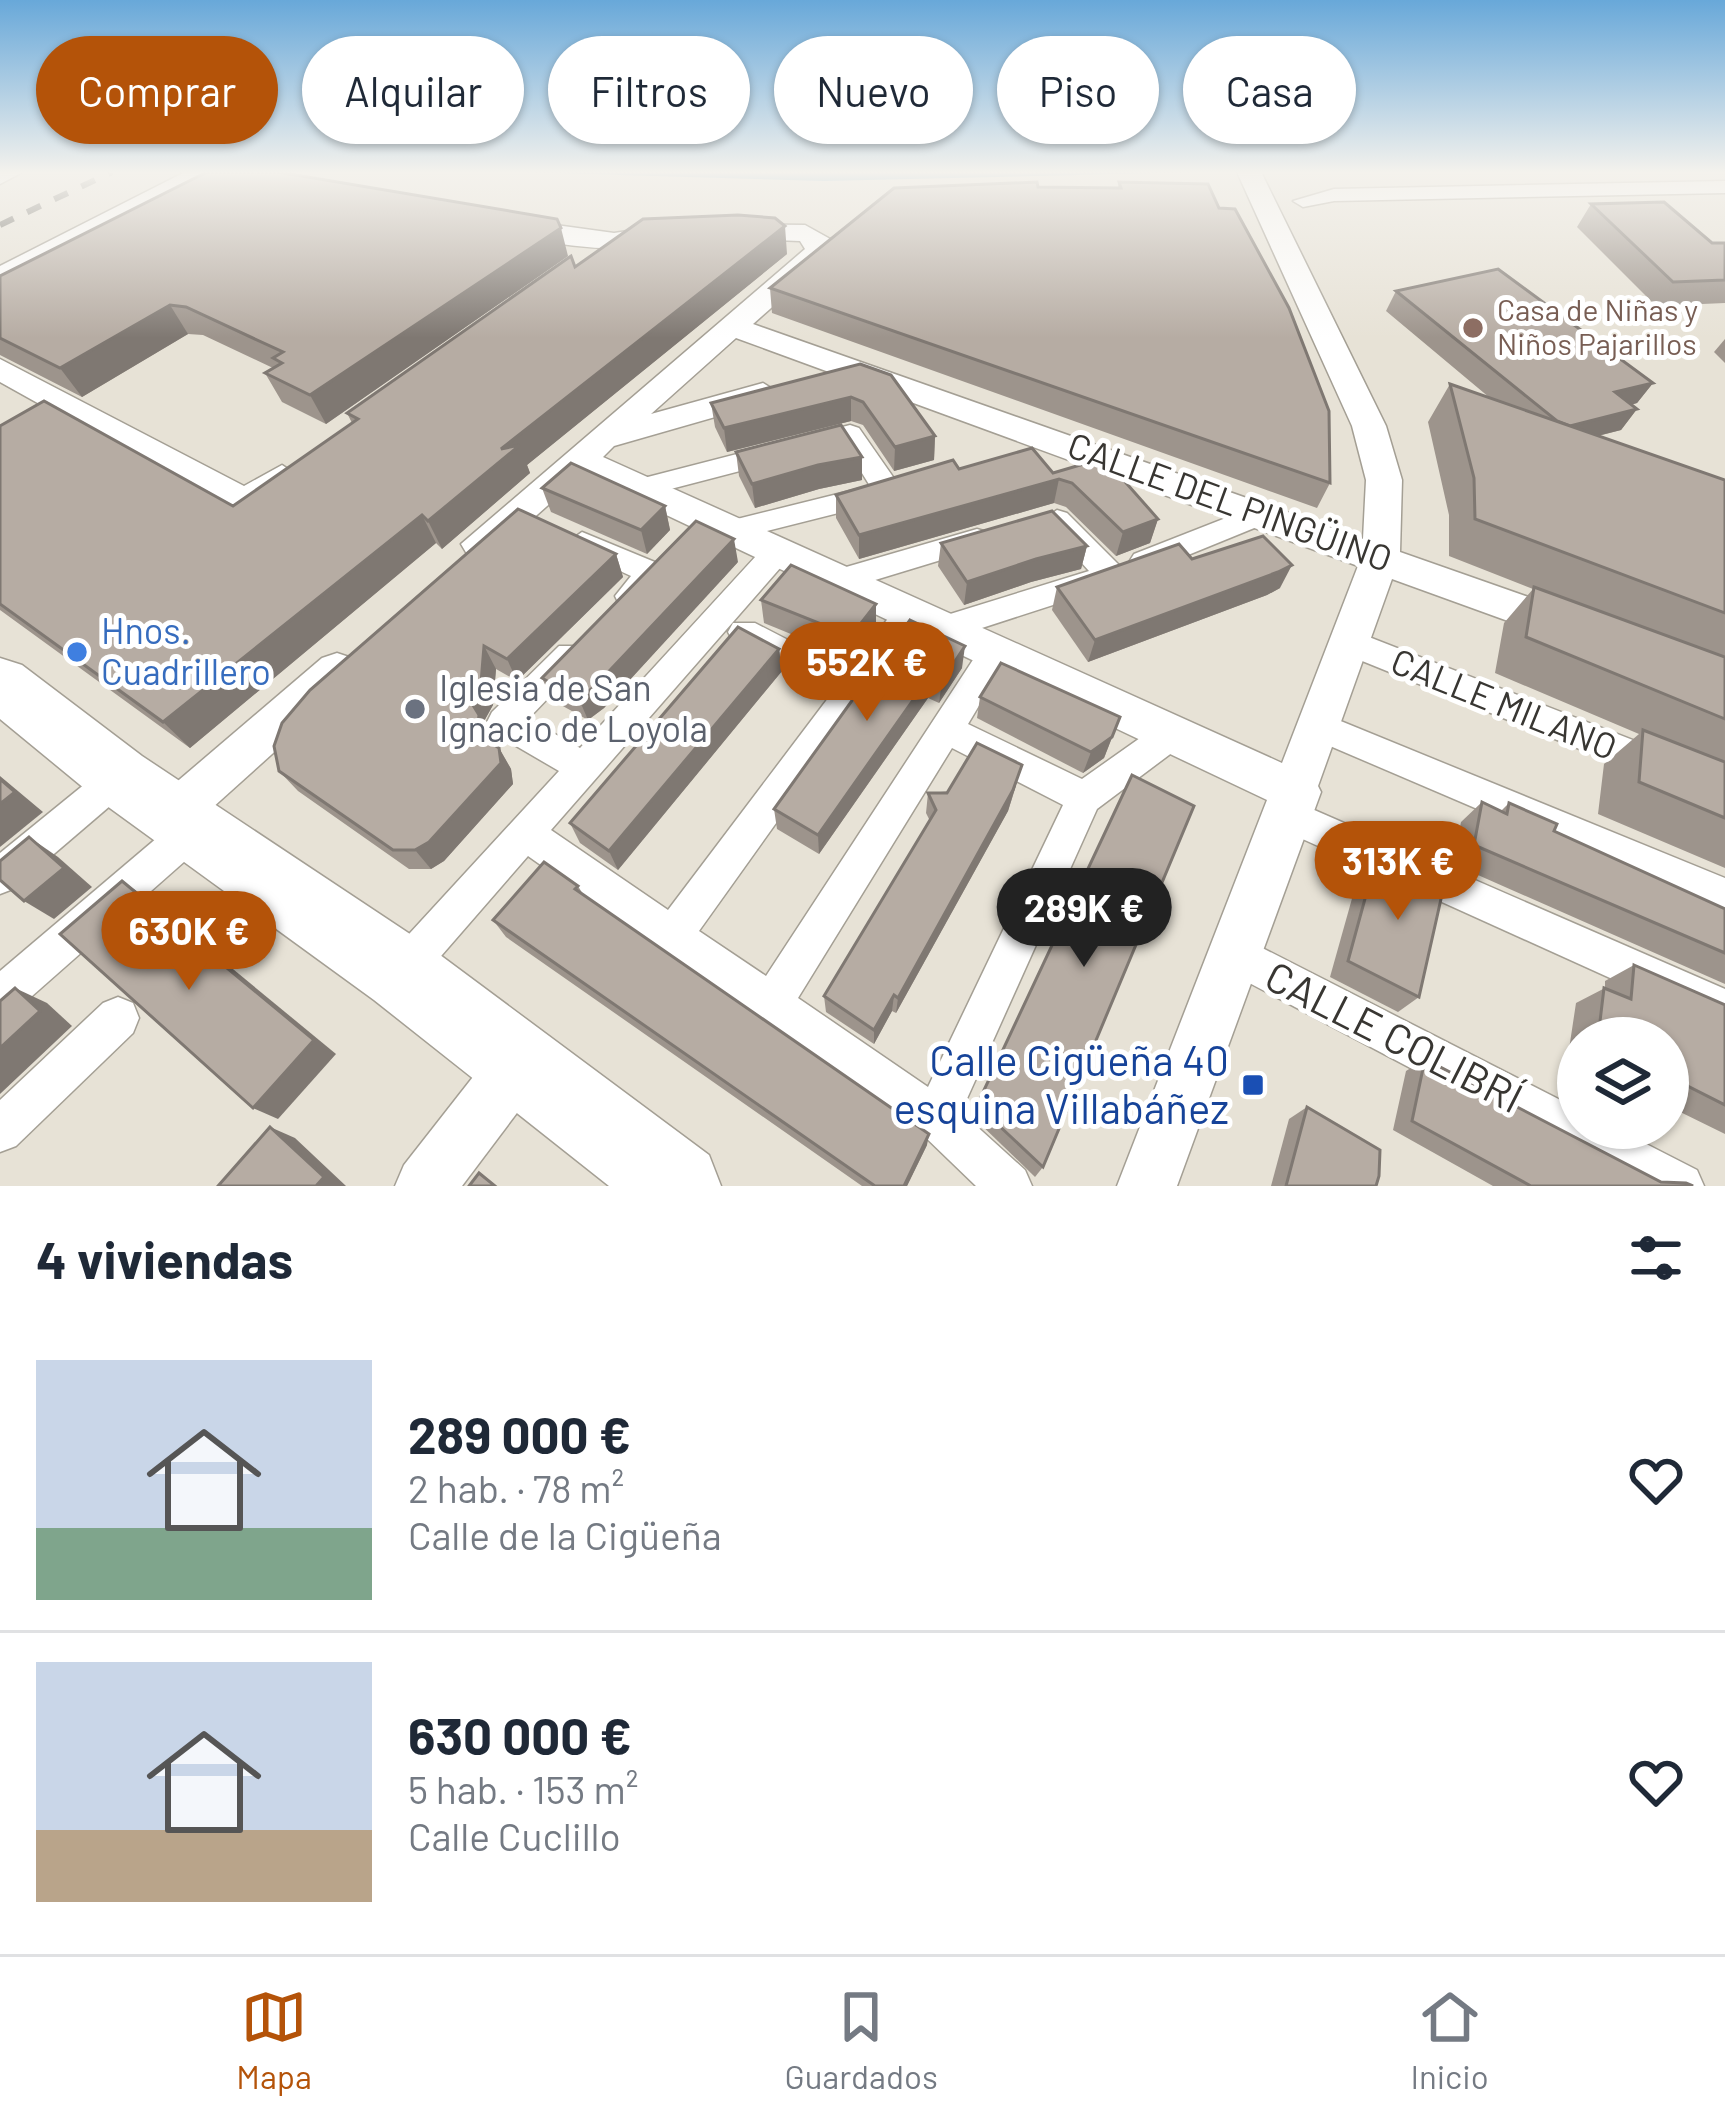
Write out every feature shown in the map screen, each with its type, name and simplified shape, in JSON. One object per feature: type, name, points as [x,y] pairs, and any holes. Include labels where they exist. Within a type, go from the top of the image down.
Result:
[{"type":"main road","points":[[0,682],[163,806],[400,973],[677,1186]]},
{"type":"street","points":[[0,278],[102,227]]},
{"type":"street","points":[[445,575],[818,252],[819,240],[805,233],[698,233],[614,241],[524,227]]},
{"type":"street","points":[[1148,1186],[1381,556],[1384,480],[1369,426],[1275,227]]},
{"type":"street","points":[[575,268],[614,241]]},
{"type":"street","name":"CALLE DEL PINGÜINO","points":[[733,327],[1264,513],[1596,637]]},
{"type":"street","points":[[590,449],[847,368]]},
{"type":"street","points":[[0,369],[245,503],[304,462]]},
{"type":"street","points":[[584,768],[503,722],[652,573],[718,524],[898,488],[850,434],[640,488]]},
{"type":"street","points":[[1016,453],[1058,440]]},
{"type":"street","points":[[590,449],[640,488],[995,652],[1169,736],[1293,803],[1725,1010]]},
{"type":"street","points":[[517,512],[652,573]]},
{"type":"street","points":[[673,935],[854,689],[928,620],[1111,575],[1264,513]]},
{"type":"street","points":[[839,580],[1053,517],[1111,575]]},
{"type":"street","points":[[400,973],[778,551]]},
{"type":"street","points":[[718,619],[854,689]]},
{"type":"street","name":"CALLE MILANO","points":[[1351,643],[1725,792]]},
{"type":"street","points":[[772,1003],[995,652]]},
{"type":"street","points":[[0,998],[163,806],[356,654]]},
{"type":"street","points":[[1321,727],[1725,897]]},
{"type":"street","points":[[946,729],[1084,798]]},
{"type":"street","points":[[936,1118],[1084,798],[1169,736]]},
{"type":"street","points":[[0,876],[163,806]]},
{"type":"street","points":[[525,833],[936,1118],[1009,1186]]},
{"type":"street","name":"CALLE COLIBRÍ","points":[[1235,954],[1681,1186]]},
{"type":"street","points":[[0,1130],[118,1018]]},
{"type":"street","points":[[425,1186],[518,1065]]},
{"type":"building","points":[[97,227],[561,228],[310,395],[265,373],[282,363],[273,358],[283,352],[186,307],[170,305],[60,368],[0,338],[0,276]]},
{"type":"building","points":[[631,227],[783,227],[501,449],[520,445],[428,521],[422,515],[163,722],[0,604],[0,426],[44,401],[233,506],[358,419],[347,413],[571,256],[575,267]]},
{"type":"building","points":[[845,227],[1245,227],[1289,308],[1329,411],[1330,483],[770,288]]},
{"type":"building","points":[[1616,227],[1694,227],[1712,243],[1725,243],[1725,280],[1673,282]]},
{"type":"building","points":[[1498,269],[1653,383],[1615,392],[1637,409],[1570,426],[1557,421],[1396,291]]},
{"type":"building","points":[[860,364],[891,375],[935,436],[895,447],[863,402],[851,397],[724,428],[711,403]]},
{"type":"building","points":[[1450,384],[1725,480],[1725,613],[1475,519],[1474,478]]},
{"type":"building","points":[[841,425],[862,457],[752,484],[736,452]]},
{"type":"building","points":[[1032,448],[1053,473],[1104,458],[1158,519],[1123,532],[1072,483],[1059,479],[859,535],[836,495],[953,460],[959,469]]},
{"type":"building","points":[[571,463],[665,506],[641,530],[542,488]]},
{"type":"building","name":"Iglesia de San Ignacio de Loyola","points":[[518,509],[616,554],[507,659],[484,646],[481,683],[471,702],[479,715],[477,734],[499,748],[501,763],[429,842],[415,850],[393,850],[279,771],[274,746],[282,723],[310,690]]},
{"type":"building","points":[[1052,511],[1087,546],[967,582],[941,543]]},
{"type":"building","points":[[696,521],[734,539],[595,686],[579,699],[542,678]]},
{"type":"building","points":[[1263,536],[1292,565],[1095,640],[1057,587],[1179,544],[1192,559]]},
{"type":"building","points":[[791,565],[876,604],[851,636],[761,600]]},
{"type":"building","points":[[1534,587],[1725,657],[1725,719],[1526,637]]},
{"type":"building","points":[[910,620],[965,646],[942,681],[930,676],[818,835],[774,809]]},
{"type":"building","points":[[738,627],[779,649],[609,851],[570,823]]},
{"type":"building","points":[[1001,663],[1120,717],[1112,737],[1091,752],[980,697]]},
{"type":"building","points":[[1643,730],[1725,762],[1725,818],[1639,782]]},
{"type":"building","points":[[977,743],[1022,765],[1013,790],[898,998],[894,995],[874,1030],[824,996],[936,810],[928,793],[947,793]]},
{"type":"building","points":[[1132,775],[1194,806],[1043,1167],[977,1105]]},
{"type":"building","points":[[0,779],[15,792],[0,804]]},
{"type":"building","points":[[1482,802],[1507,814],[1509,803],[1557,824],[1554,831],[1725,909],[1725,953],[1474,845]]},
{"type":"building","points":[[29,837],[64,868],[24,901],[0,880],[0,861]]},
{"type":"building","points":[[1378,851],[1445,881],[1419,997],[1348,961]]},
{"type":"building","points":[[544,862],[578,886],[575,889],[929,1134],[904,1186],[875,1186],[493,920]]},
{"type":"building","points":[[122,881],[314,1040],[253,1108],[60,934]]},
{"type":"building","points":[[1634,965],[1725,1005],[1725,1105],[1689,1087],[1689,1017],[1601,1017],[1604,988],[1631,999]]},
{"type":"building","points":[[15,988],[40,1011],[0,1048],[0,1001]]},
{"type":"building","points":[[1425,1059],[1557,1128],[1557,1149],[1598,1149],[1661,1182],[1693,1186],[1531,1186],[1412,1121]]},
{"type":"building","points":[[1307,1107],[1380,1150],[1376,1186],[1286,1186]]},
{"type":"building","points":[[270,1127],[324,1177],[316,1186],[218,1186]]},
{"type":"building","points":[[479,1173],[495,1186],[469,1186]]},
{"type":"place","name":"Casa de Niñas y Niños Pajarillos","points":[[1473,328]]},
{"type":"place","name":"Hnos. Cuadrillero","points":[[77,652]]},
{"type":"place","name":"Iglesia de San Ignacio de Loyola","points":[[415,709]]},
{"type":"place","name":"Calle Cigüeña 40 esquina Villabáñez","points":[[1253,1085]]}]
